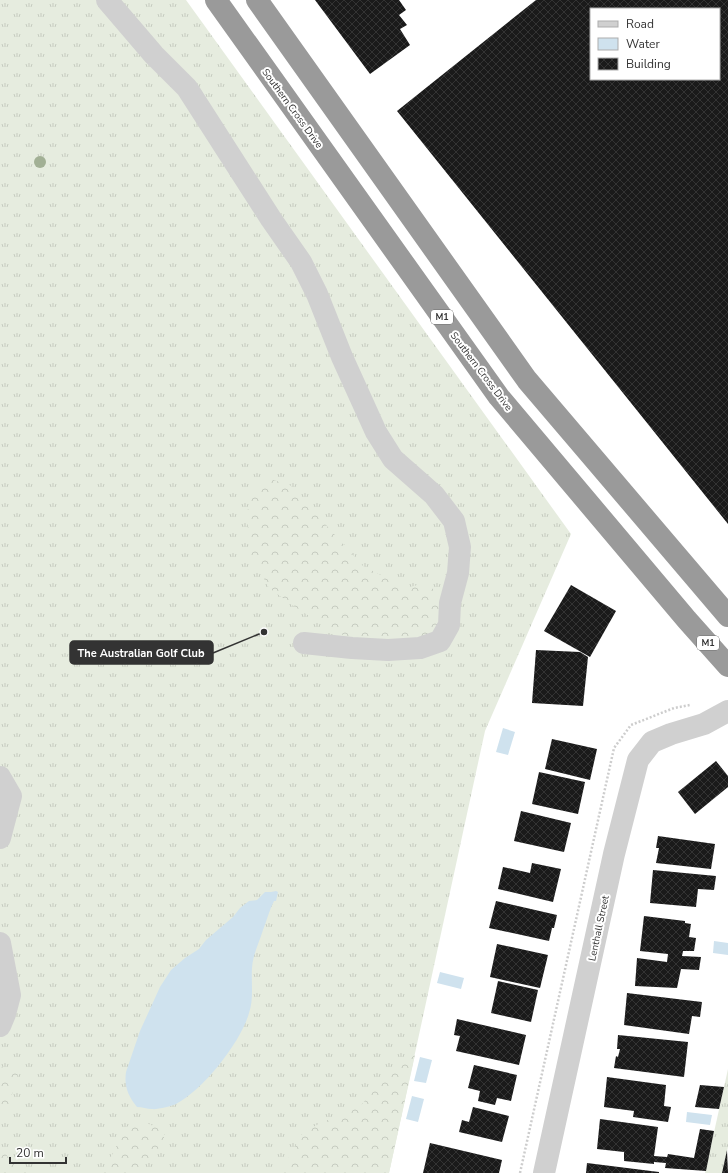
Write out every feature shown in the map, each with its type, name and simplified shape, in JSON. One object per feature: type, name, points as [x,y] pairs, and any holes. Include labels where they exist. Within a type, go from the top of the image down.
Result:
[{"type":"highway","name":"Southern Cross Drive","points":[[216,0],[499,397],[687,620],[728,666]]},
{"type":"highway","points":[[257,0],[527,380],[721,609]]},
{"type":"street","points":[[107,0],[154,56],[187,88],[300,262],[317,294],[342,357],[376,432],[393,459],[434,495],[454,521],[460,547],[458,573],[450,603],[449,625],[440,641],[420,648],[388,650],[304,643]]},
{"type":"street","name":"Lenthall Street","points":[[544,1173],[614,854],[638,760],[652,742],[671,734],[704,724],[728,711]]},
{"type":"street","name":"Lenthall Street","points":[[704,724],[723,726],[728,725]]},
{"type":"street","points":[[0,777],[11,796],[0,838]]},
{"type":"street","points":[[0,943],[10,995],[0,1026]]},
{"type":"green space","points":[[0,0],[186,0],[571,534],[485,731],[389,1173],[0,1173]]},
{"type":"green space","points":[[270,479],[290,485],[363,566],[406,588],[425,583],[447,599],[440,641],[361,644],[325,626],[269,588],[249,551],[247,512],[254,489]]},
{"type":"green space","points":[[415,1055],[389,1173],[280,1173],[304,1131],[362,1104],[387,1075]]},
{"type":"green space","points":[[0,1067],[19,1070],[8,1108],[0,1120]]},
{"type":"green space","points":[[728,1069],[728,1147],[722,1173],[705,1173]]},
{"type":"green space","points":[[136,1122],[149,1124],[164,1131],[164,1140],[154,1155],[136,1173],[100,1173],[114,1152],[123,1129]]},
{"type":"green space","points":[[0,1147],[15,1166],[30,1173],[0,1173]]},
{"type":"water","points":[[503,728],[515,732],[508,755],[496,752]]},
{"type":"water","points":[[265,892],[278,892],[276,901],[274,901],[271,908],[254,958],[252,968],[251,1008],[245,1025],[230,1051],[198,1088],[176,1104],[164,1108],[154,1109],[137,1107],[127,1091],[126,1072],[140,1031],[160,987],[171,970],[199,949],[206,940],[233,917],[240,908],[249,901],[257,900]]},
{"type":"water","points":[[714,941],[728,943],[728,955],[713,953]]},
{"type":"water","points":[[440,972],[464,978],[461,989],[437,983]]},
{"type":"water","points":[[420,1057],[432,1060],[426,1083],[414,1081]]},
{"type":"water","points":[[412,1096],[424,1099],[418,1122],[406,1119]]},
{"type":"water","points":[[687,1112],[712,1115],[710,1125],[686,1122]]},
{"type":"building","points":[[315,0],[399,0],[406,10],[399,15],[407,25],[400,29],[410,45],[370,74]]},
{"type":"building","points":[[536,0],[728,0],[728,524],[397,111]]},
{"type":"building","points":[[571,585],[616,611],[590,657],[544,631]]},
{"type":"building","points":[[536,650],[580,652],[588,657],[583,706],[532,703]]},
{"type":"building","points":[[552,739],[597,749],[590,780],[545,769]]},
{"type":"building","points":[[716,761],[728,776],[728,787],[695,814],[678,792]]},
{"type":"building","points":[[539,772],[585,782],[578,814],[532,804]]},
{"type":"building","points":[[521,811],[571,823],[564,852],[514,841]]},
{"type":"building","points":[[658,836],[715,844],[711,869],[656,863],[659,848],[656,848]]},
{"type":"building","points":[[532,863],[561,869],[553,902],[498,889],[503,867],[530,873]]},
{"type":"building","points":[[653,870],[716,876],[714,890],[698,889],[696,907],[650,903]]},
{"type":"building","points":[[496,901],[557,915],[549,941],[489,928]]},
{"type":"building","points":[[644,916],[685,921],[685,923],[691,924],[689,937],[696,938],[694,951],[683,951],[682,956],[701,957],[699,970],[681,969],[677,988],[635,986],[637,958],[667,962],[668,954],[640,951]]},
{"type":"building","points":[[497,944],[548,955],[540,988],[490,977]]},
{"type":"building","points":[[498,981],[538,990],[531,1022],[491,1013]]},
{"type":"building","points":[[627,993],[702,1002],[700,1017],[692,1016],[689,1034],[624,1025]]},
{"type":"building","points":[[457,1019],[526,1035],[519,1065],[456,1051],[460,1036],[454,1035]]},
{"type":"building","points":[[618,1035],[688,1042],[684,1077],[614,1068],[616,1056],[618,1057],[620,1049],[617,1049]]},
{"type":"building","points":[[474,1065],[517,1075],[511,1101],[497,1098],[495,1105],[478,1101],[480,1091],[468,1088]]},
{"type":"building","points":[[607,1077],[666,1085],[664,1106],[671,1107],[668,1122],[633,1117],[634,1111],[604,1107]]},
{"type":"building","points":[[700,1085],[724,1087],[719,1109],[695,1107]]},
{"type":"building","points":[[473,1107],[509,1116],[502,1142],[459,1132],[462,1120],[469,1122]]},
{"type":"building","points":[[600,1119],[658,1127],[654,1156],[667,1157],[668,1154],[694,1158],[700,1129],[714,1131],[706,1171],[665,1168],[666,1163],[654,1162],[654,1164],[624,1161],[624,1152],[597,1149]]},
{"type":"building","points":[[430,1143],[502,1160],[499,1173],[423,1173]]},
{"type":"building","points":[[727,1150],[728,1173],[722,1173]]},
{"type":"building","points":[[587,1163],[659,1172],[659,1173],[586,1173]]},
{"type":"place","name":"The Australian Golf Club","points":[[264,632]]}]
